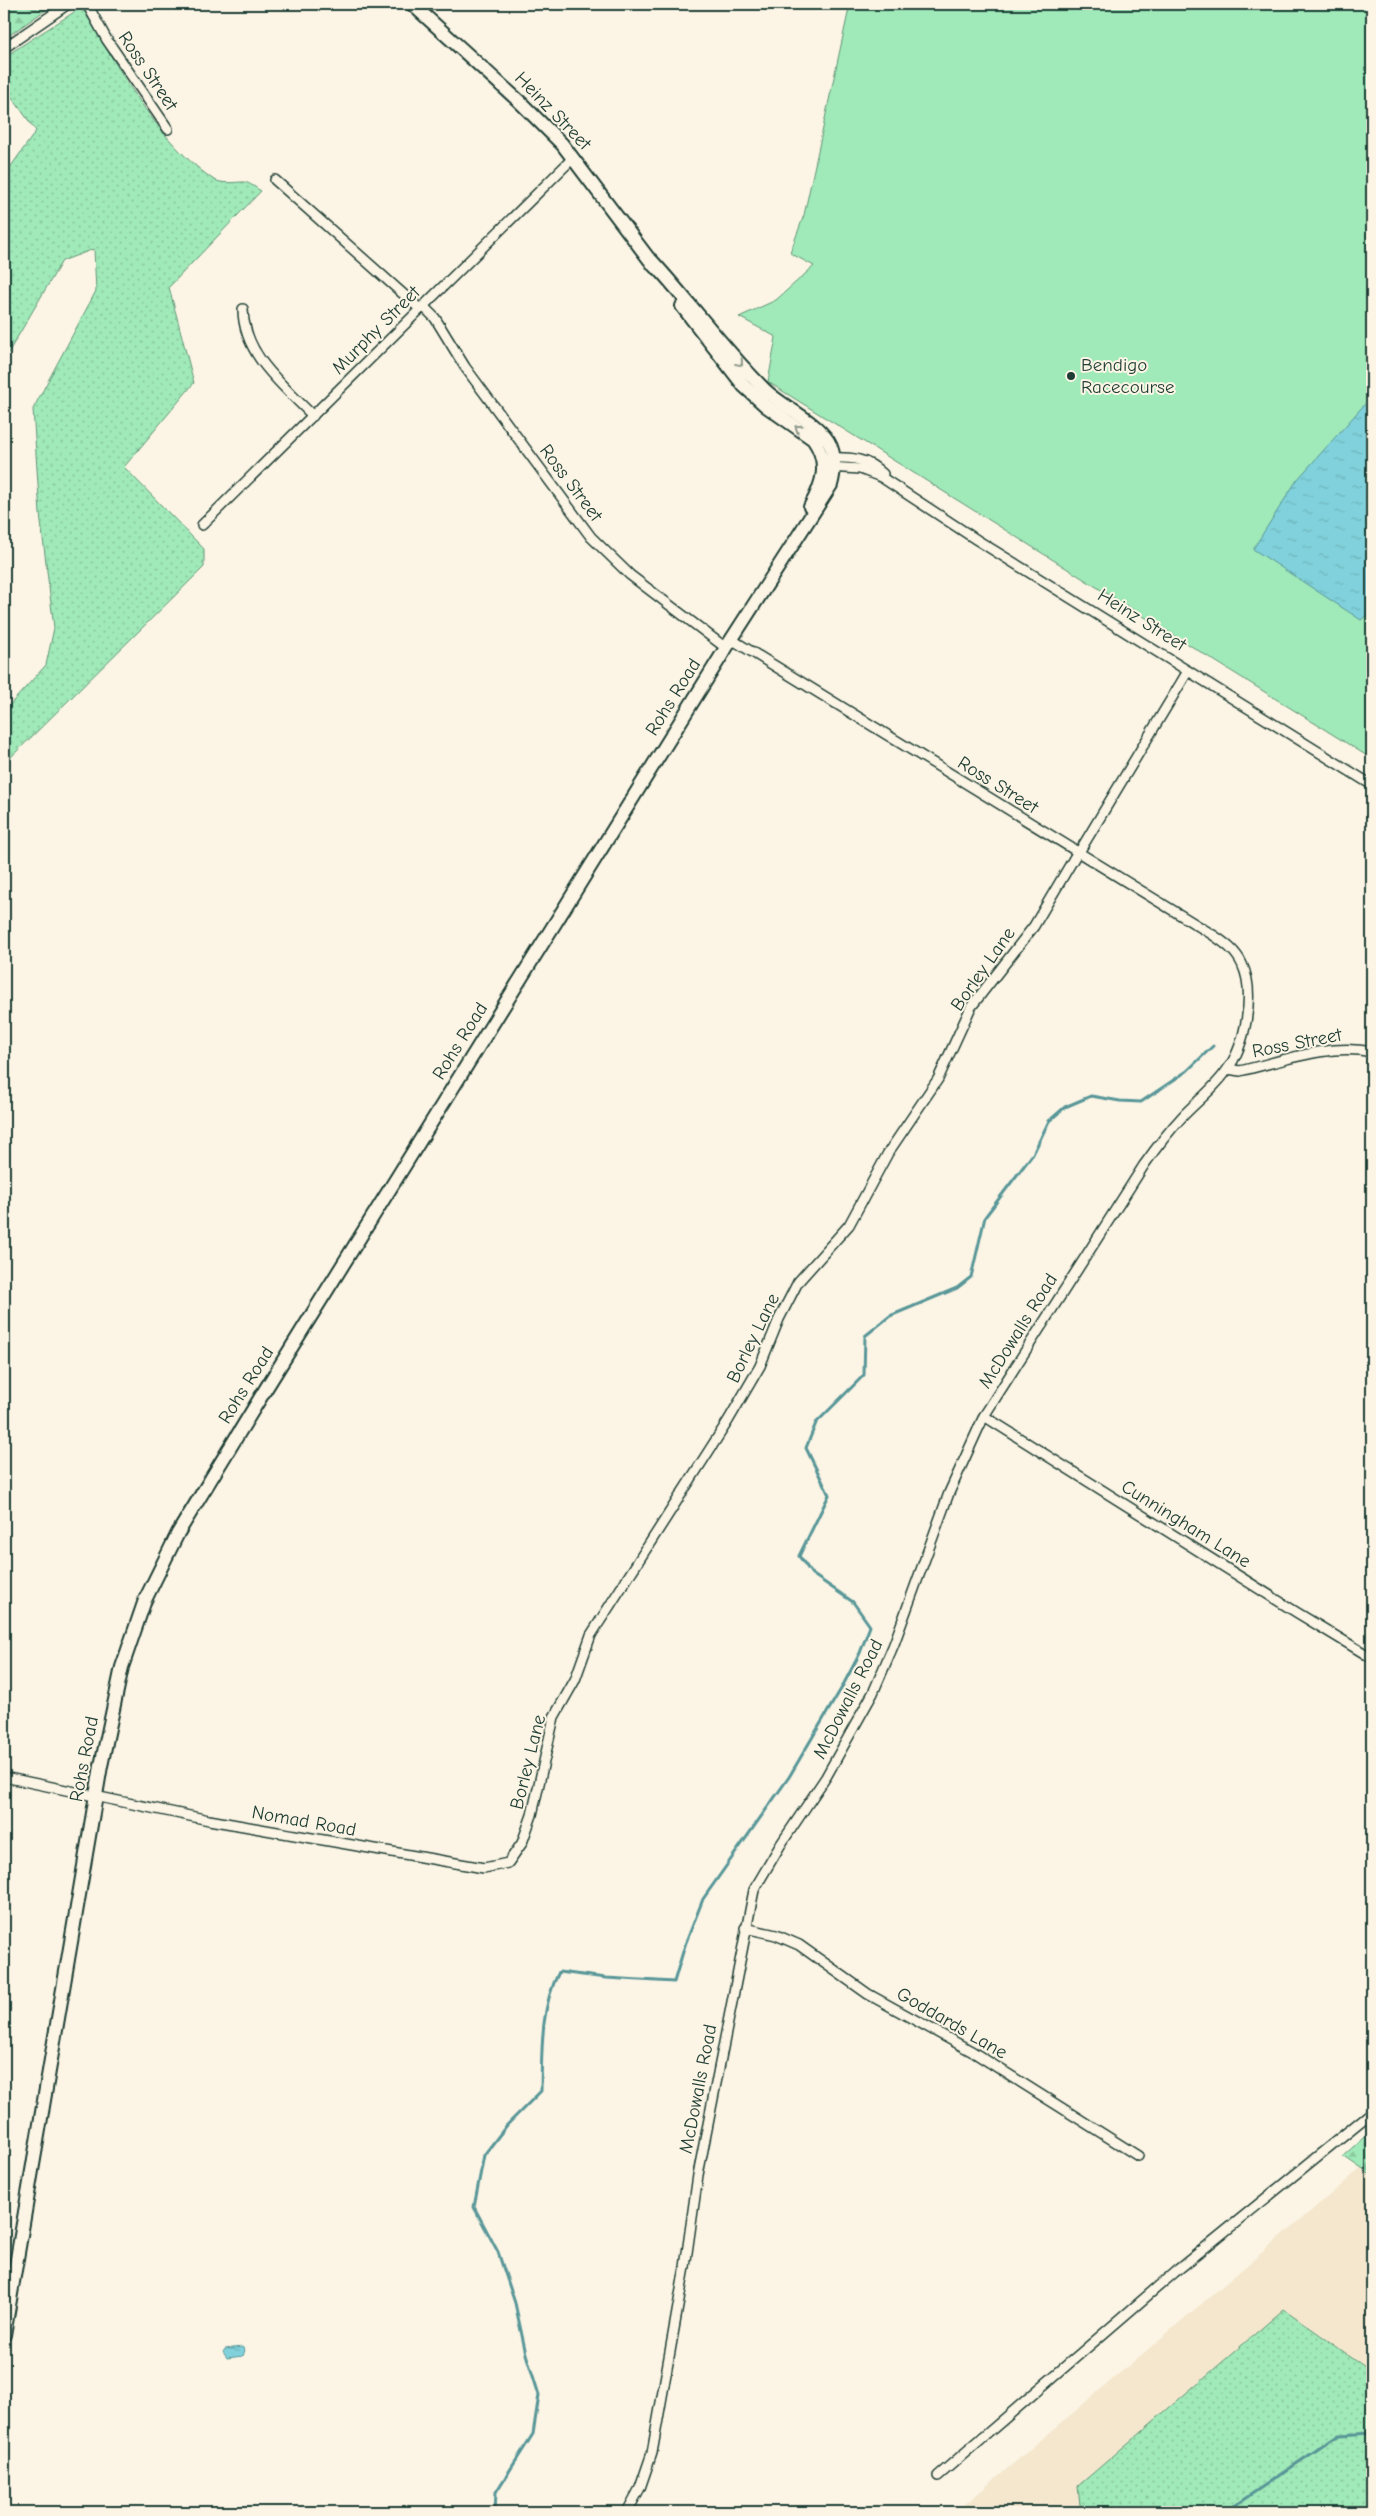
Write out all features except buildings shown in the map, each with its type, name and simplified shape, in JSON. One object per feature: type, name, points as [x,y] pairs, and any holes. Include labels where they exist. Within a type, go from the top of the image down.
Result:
[{"type":"street","points":[[4,48],[68,4]]},
{"type":"street","name":"Ross Street","points":[[86,4],[107,40],[168,129]]},
{"type":"street","name":"Heinz Street","points":[[412,4],[535,116],[573,158],[651,260],[680,291],[719,346],[766,391],[819,431],[832,447],[829,462],[871,472],[894,485],[932,512],[1372,785]]},
{"type":"street","name":"Murphy Street","points":[[202,525],[573,158]]},
{"type":"street","name":"Ross Street","points":[[275,180],[435,318],[465,366],[591,537],[630,575],[728,643],[1213,934],[1234,952],[1242,963]]},
{"type":"street","points":[[244,309],[244,327],[260,359],[313,416]]},
{"type":"street","name":"Rohs Road","points":[[4,2335],[96,1797],[122,1667],[144,1600],[178,1533],[728,643],[783,557],[828,493],[829,462]]},
{"type":"street","name":"Borley Lane","points":[[508,1863],[522,1843],[532,1815],[554,1717],[576,1680],[591,1635],[723,1430],[760,1366],[779,1319],[798,1282],[850,1225],[888,1153],[938,1079],[971,1007],[1034,926],[1188,671]]},
{"type":"street","name":"McDowalls Road","points":[[627,2512],[640,2488],[653,2445],[685,2267],[698,2175],[745,1928],[754,1890],[826,1777],[873,1693],[894,1644],[948,1494],[984,1416],[1144,1165],[1171,1128],[1228,1069],[1238,1050],[1246,1021],[1248,984],[1242,963]]},
{"type":"street","name":"Ross Street","points":[[1228,1069],[1240,1071],[1326,1051],[1356,1049],[1372,1052]]},
{"type":"street","name":"Cunningham Lane","points":[[984,1416],[1372,1658]]},
{"type":"street","name":"Nomad Road","points":[[4,1777],[209,1820],[484,1868],[508,1863]]},
{"type":"street","name":"Goddards Lane","points":[[745,1928],[776,1935],[799,1945],[868,1994],[980,2056],[1138,2156]]},
{"type":"street","points":[[938,2476],[1175,2272],[1372,2112]]},
{"type":"shaded area","points":[[1372,2159],[1372,2512],[956,2512],[1067,2418]]},
{"type":"green space","points":[[4,4],[54,4],[4,39]]},
{"type":"green space","name":"Bendigo Racecourse","points":[[850,4],[1372,4],[1372,759],[768,382],[776,337],[739,317],[776,300],[814,266],[790,253],[804,215]]},
{"type":"green space","points":[[82,7],[138,99],[171,142],[211,178],[227,183],[244,182],[251,184],[261,191],[169,287],[194,383],[124,467],[204,549],[204,567],[4,764],[4,711],[46,665],[54,628],[40,514],[33,409],[96,291],[94,249],[62,261],[4,360],[4,176],[36,131],[4,86],[4,57]]},
{"type":"green space","points":[[1372,2130],[1372,2176],[1343,2156]]},
{"type":"green space","points":[[1284,2309],[1372,2372],[1372,2501],[1366,2512],[1094,2512],[1080,2505],[1078,2486]]},
{"type":"water","points":[[1372,396],[1372,611],[1361,620],[1253,549],[1297,480]]},
{"type":"water","points":[[242,2347],[245,2350],[243,2356],[227,2358],[223,2352],[225,2349]]},
{"type":"waterway","points":[[495,2512],[496,2492],[533,2434],[539,2395],[526,2354],[515,2303],[498,2252],[474,2207],[484,2155],[507,2125],[541,2091],[545,2015],[548,2000],[559,1972],[606,1978],[674,1982],[685,1945],[703,1899],[789,1777],[860,1653],[870,1626],[853,1602],[812,1574],[799,1556],[829,1495],[806,1448],[816,1423],[864,1375],[865,1336],[890,1316],[957,1288],[971,1277],[985,1217],[1033,1154],[1049,1121],[1065,1107],[1091,1096],[1120,1101],[1141,1102],[1187,1071],[1213,1046]]},
{"type":"waterway","points":[[1225,2512],[1339,2435],[1372,2433]]},
{"type":"place","name":"Bendigo Racecourse","points":[[1071,376]]}]
